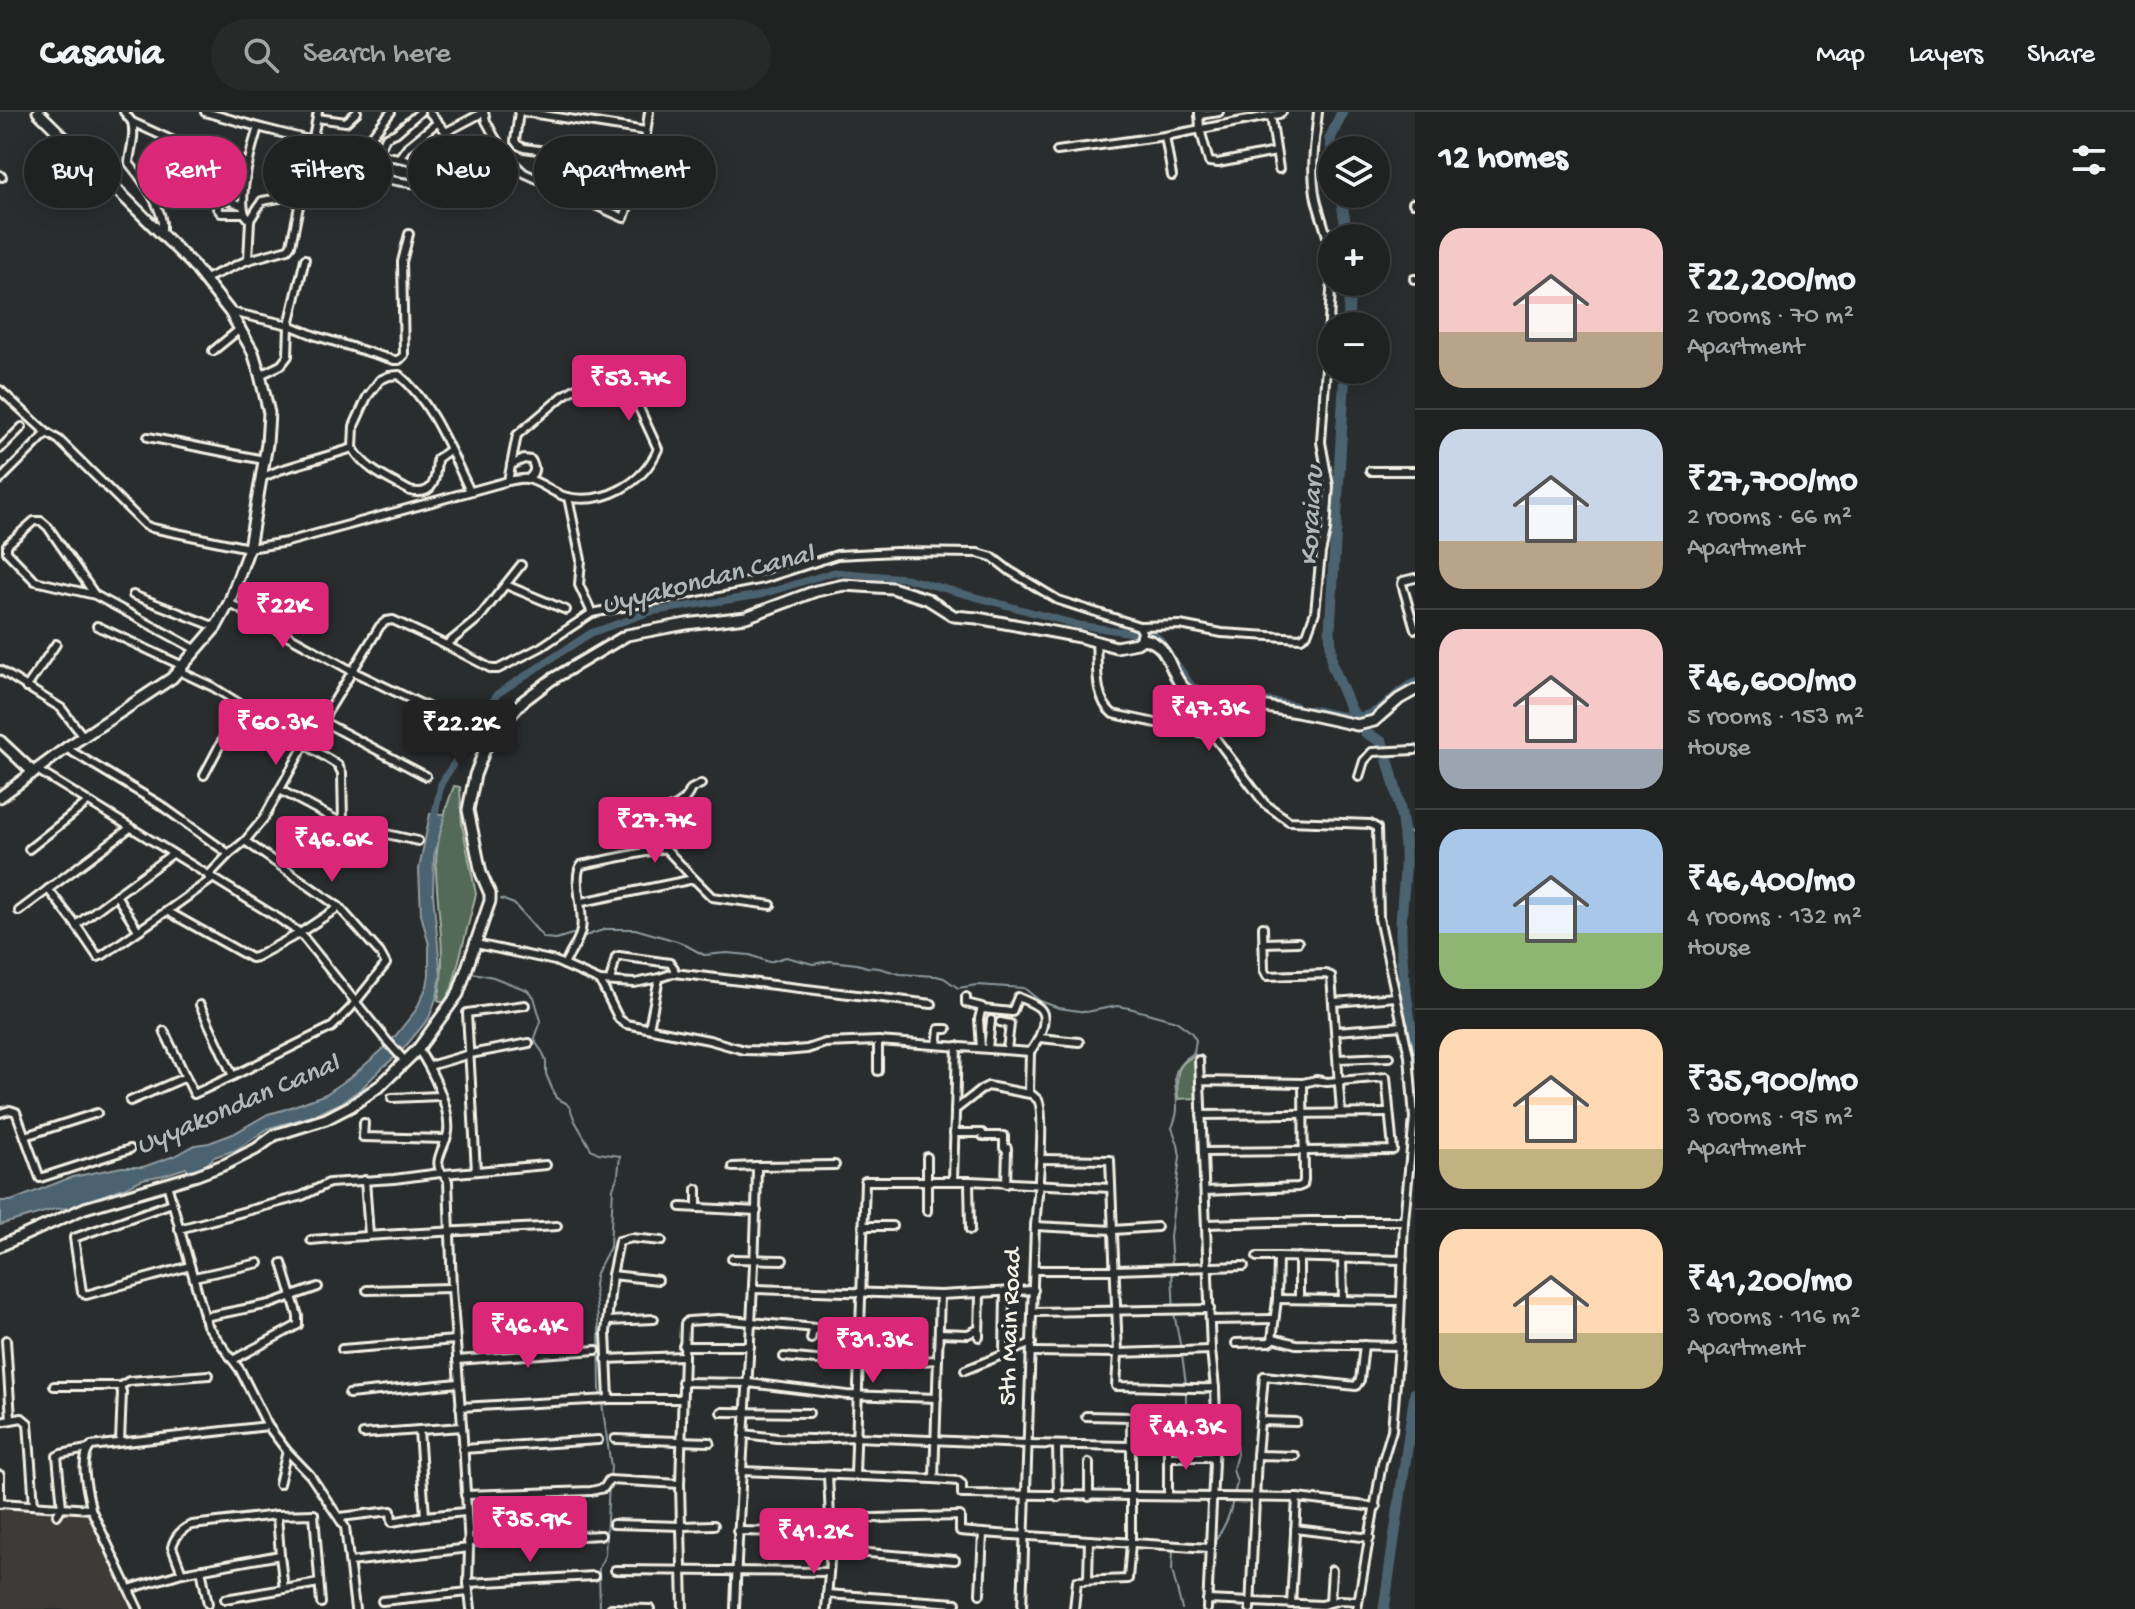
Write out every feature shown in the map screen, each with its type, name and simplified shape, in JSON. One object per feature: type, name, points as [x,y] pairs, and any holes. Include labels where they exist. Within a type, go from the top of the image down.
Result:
[{"type":"street","points":[[0,797],[83,736],[172,678],[216,627],[229,603],[249,548],[269,413],[253,352],[241,328],[205,279],[38,112]]},
{"type":"street","points":[[124,112],[132,122],[163,136]]},
{"type":"street","points":[[205,112],[288,136]]},
{"type":"street","points":[[314,136],[318,115],[346,122],[357,112]]},
{"type":"street","points":[[372,136],[391,112]]},
{"type":"street","points":[[388,136],[420,112]]},
{"type":"street","points":[[429,112],[446,132],[446,136]]},
{"type":"street","points":[[446,132],[484,112],[495,136]]},
{"type":"street","points":[[516,136],[521,112],[646,131]]},
{"type":"street","points":[[645,136],[649,112]]},
{"type":"street","points":[[1219,112],[1199,114],[1209,162],[1276,152]]},
{"type":"street","points":[[1057,151],[1165,136],[1282,112]]},
{"type":"street","points":[[1318,112],[1313,169],[1323,224]]},
{"type":"street","points":[[1271,116],[1279,169]]},
{"type":"street","points":[[132,122],[133,143],[129,163],[162,216],[161,234]]},
{"type":"street","points":[[399,158],[407,147],[438,122]]},
{"type":"street","points":[[244,210],[248,163],[258,127]]},
{"type":"street","points":[[1165,136],[1172,176]]},
{"type":"street","points":[[518,145],[534,149]]},
{"type":"street","points":[[392,157],[408,160]]},
{"type":"street","points":[[248,260],[250,220],[263,201]]},
{"type":"street","points":[[217,208],[221,213],[244,210]]},
{"type":"street","points":[[240,208],[250,220]]},
{"type":"street","points":[[205,279],[248,260],[288,249],[299,208]]},
{"type":"street","points":[[602,208],[624,218],[627,208]]},
{"type":"street","points":[[230,312],[289,325],[399,360],[404,355],[402,262],[409,234]]},
{"type":"street","points":[[260,375],[285,362],[288,356],[289,325],[305,259]]},
{"type":"street","points":[[48,889],[98,957],[210,878],[264,818],[305,744],[386,621],[393,620],[492,669],[498,669],[541,647],[592,613],[763,579],[837,555],[978,553],[992,557],[1058,600],[1139,626],[1180,625],[1222,633],[1301,638],[1307,634],[1315,612],[1326,531],[1329,486],[1321,442],[1331,296]]},
{"type":"street","points":[[213,351],[241,328]]},
{"type":"street","points":[[508,481],[517,435],[533,420],[563,396],[603,371],[615,372],[627,382],[658,449],[637,479],[607,496],[586,499],[554,493],[527,479]]},
{"type":"street","points":[[449,450],[437,459],[433,485],[429,490],[417,493],[368,467],[353,448],[354,426],[367,397],[380,380],[399,375],[421,400],[449,450],[470,491]]},
{"type":"street","points":[[0,390],[47,433],[59,440],[145,525],[249,548],[287,542],[508,481],[527,479],[534,471],[531,460],[517,461],[511,465]]},
{"type":"street","points":[[0,449],[22,427]]},
{"type":"street","points":[[0,480],[47,433]]},
{"type":"street","points":[[148,437],[264,460]]},
{"type":"street","points":[[261,478],[353,448]]},
{"type":"street","points":[[1370,471],[1415,471]]},
{"type":"street","points":[[568,497],[581,560],[579,585],[592,613]]},
{"type":"street","points":[[95,595],[41,521],[34,521],[7,545],[7,552],[35,581],[95,595],[197,650]]},
{"type":"street","points":[[446,645],[479,618],[521,565]]},
{"type":"street","points":[[1415,578],[1407,578],[1402,584],[1415,629]]},
{"type":"street","points":[[506,585],[566,610]]},
{"type":"street","points":[[0,1246],[85,1208],[226,1164],[275,1135],[326,1119],[381,1085],[402,1058],[418,1049],[458,994],[490,901],[468,810],[475,775],[485,749],[522,702],[551,680],[627,635],[746,617],[816,591],[844,585],[892,588],[927,599],[954,616],[1080,637],[1116,647],[1151,640],[1159,645],[1183,687],[1192,694],[1357,725],[1374,721],[1399,699],[1415,690]]},
{"type":"street","points":[[133,595],[216,627]]},
{"type":"street","points":[[229,603],[352,671],[465,725]]},
{"type":"street","points":[[97,626],[181,668],[341,768],[343,822],[346,825]]},
{"type":"street","points":[[1139,626],[1142,632],[1140,640]]},
{"type":"street","points":[[1096,642],[1099,689],[1106,708],[1113,714],[1213,735],[1265,804],[1289,821],[1375,826],[1378,832],[1379,918],[1409,1056],[1414,1118],[1404,1221],[1392,1430],[1382,1463],[1357,1605],[1340,1600],[1322,1605],[1250,1606],[1207,1600]]},
{"type":"street","points":[[26,688],[56,644]]},
{"type":"street","points":[[0,670],[65,712],[83,736]]},
{"type":"street","points":[[204,775],[241,705]]},
{"type":"street","points":[[322,721],[426,776]]},
{"type":"street","points":[[0,741],[36,771],[300,933],[402,1058]]},
{"type":"street","points":[[66,748],[159,804],[229,854]]},
{"type":"street","points":[[1359,777],[1364,761],[1372,752],[1415,750]]},
{"type":"street","points":[[701,784],[691,789],[688,797],[678,806],[637,819],[712,897],[771,905]]},
{"type":"street","points":[[280,790],[346,825],[418,841]]},
{"type":"street","points":[[29,849],[88,802]]},
{"type":"street","points":[[19,911],[130,828]]},
{"type":"street","points":[[164,1031],[194,1094],[332,1027],[381,971],[385,961],[339,907],[245,841]]},
{"type":"street","points":[[564,965],[581,930],[582,902],[577,875],[581,865],[665,848]]},
{"type":"street","points":[[76,925],[172,854]]},
{"type":"street","points":[[582,902],[694,879]]},
{"type":"street","points":[[116,895],[138,930]]},
{"type":"street","points":[[167,911],[251,958],[300,933],[339,907]]},
{"type":"street","points":[[1263,927],[1264,970],[1267,976],[1331,976],[1341,1112]]},
{"type":"street","points":[[1263,943],[1298,942]]},
{"type":"street","points":[[476,944],[555,961],[600,981],[635,983],[674,973],[932,1004]]},
{"type":"street","points":[[610,981],[616,957],[670,963],[674,973]]},
{"type":"street","points":[[649,1028],[659,978]]},
{"type":"street","points":[[600,981],[622,1022],[744,1050],[784,1051],[807,1049],[825,1043],[878,1041],[1030,1052],[1040,1038],[1043,1014],[1040,1009],[1018,997],[1012,1012],[982,1009],[981,1006],[966,1003],[966,997]]},
{"type":"street","points":[[1334,1002],[1396,997]]},
{"type":"street","points":[[200,1005],[233,1076]]},
{"type":"street","points":[[476,1171],[467,1013],[525,1005]]},
{"type":"street","points":[[982,1009],[979,1019],[984,1048]]},
{"type":"street","points":[[984,1048],[991,1020]]},
{"type":"street","points":[[1000,1022],[1010,1024],[1007,1050]]},
{"type":"street","points":[[1336,1031],[1403,1026]]},
{"type":"street","points":[[937,1045],[939,1029],[947,1029]]},
{"type":"street","points":[[1040,1038],[1079,1042]]},
{"type":"street","points":[[878,1041],[878,1071]]},
{"type":"street","points":[[429,1066],[470,1054],[529,1043]]},
{"type":"street","points":[[953,1181],[957,1046]]},
{"type":"street","points":[[418,1049],[429,1066],[447,1113],[448,1130],[437,1162],[448,1181],[471,1609]]},
{"type":"street","name":"5th Main Road","points":[[1022,1609],[1035,1226],[1041,1159],[1040,1104],[1030,1094],[1030,1052]]},
{"type":"street","points":[[1338,1059],[1390,1057]]},
{"type":"street","points":[[1199,1060],[1216,1408],[1207,1609]]},
{"type":"street","points":[[130,1101],[186,1077]]},
{"type":"street","points":[[1200,1081],[1303,1083],[1386,1077],[1393,1150],[1203,1152]]},
{"type":"street","points":[[1205,1191],[1303,1185],[1303,1083]]},
{"type":"street","points":[[955,1110],[988,1086],[1030,1094]]},
{"type":"street","points":[[392,1098],[440,1096]]},
{"type":"street","points":[[0,1113],[16,1112],[40,1178],[130,1149]]},
{"type":"street","points":[[25,1136],[97,1113]]},
{"type":"street","points":[[1201,1115],[1389,1113]]},
{"type":"street","points":[[364,1123],[363,1137],[446,1139]]},
{"type":"street","points":[[954,1133],[1004,1136],[1004,1148],[1007,1148],[1006,1184]]},
{"type":"street","points":[[927,1157],[927,1211]]},
{"type":"street","points":[[1041,1159],[1110,1160],[1118,1353],[1116,1386],[1215,1388]]},
{"type":"street","points":[[179,1229],[302,1196],[329,1183],[546,1165]]},
{"type":"street","points":[[733,1167],[835,1165]]},
{"type":"street","points":[[735,1609],[737,1531],[754,1289],[757,1166]]},
{"type":"street","points":[[365,1180],[369,1235]]},
{"type":"street","points":[[855,1475],[865,1181],[969,1181],[1111,1188]]},
{"type":"street","points":[[969,1181],[970,1230]]},
{"type":"street","points":[[167,1184],[207,1325],[233,1360],[268,1426],[310,1475],[345,1527],[355,1609]]},
{"type":"street","points":[[697,1189],[697,1208]]},
{"type":"street","points":[[172,1203],[74,1238],[82,1292],[86,1295],[190,1266]]},
{"type":"street","points":[[681,1207],[757,1211]]},
{"type":"street","points":[[1206,1224],[1404,1221]]},
{"type":"street","points":[[311,1240],[557,1226]]},
{"type":"street","points":[[863,1226],[892,1226]]},
{"type":"street","points":[[1035,1226],[1113,1230],[1157,1227]]},
{"type":"street","points":[[603,1400],[607,1321],[619,1241],[631,1238],[662,1241]]},
{"type":"street","points":[[1257,1257],[1403,1260]]},
{"type":"street","points":[[1236,1343],[1269,1342],[1273,1338],[1278,1257]]},
{"type":"street","points":[[1299,1257],[1299,1299]]},
{"type":"street","points":[[1342,1258],[1343,1299]]},
{"type":"street","points":[[732,1259],[783,1260]]},
{"type":"street","points":[[194,1277],[259,1263]]},
{"type":"street","points":[[233,1360],[298,1325],[293,1296],[282,1263]]},
{"type":"street","points":[[1035,1270],[1244,1266]]},
{"type":"street","points":[[612,1275],[658,1280]]},
{"type":"street","points":[[204,1317],[270,1304],[318,1287]]},
{"type":"street","points":[[367,1290],[452,1288]]},
{"type":"street","points":[[754,1289],[940,1295],[1034,1290]]},
{"type":"street","points":[[1004,1354],[1005,1292]]},
{"type":"street","points":[[939,1333],[979,1333],[980,1294]]},
{"type":"street","points":[[934,1479],[940,1295]]},
{"type":"street","points":[[1277,1299],[1400,1301]]},
{"type":"street","points":[[1033,1312],[1210,1309]]},
{"type":"street","points":[[607,1321],[654,1319]]},
{"type":"street","points":[[683,1609],[680,1440],[684,1328],[688,1321],[719,1319],[816,1328],[899,1328]]},
{"type":"street","points":[[1210,1320],[1274,1319]]},
{"type":"street","points":[[811,1339],[816,1328]]},
{"type":"street","points":[[1273,1338],[1296,1344],[1399,1346]]},
{"type":"street","points":[[6,1340],[11,1419]]},
{"type":"street","points":[[342,1349],[455,1340]]},
{"type":"street","points":[[965,1370],[1032,1343]]},
{"type":"street","points":[[1250,1606],[1264,1376],[1356,1386],[1360,1380],[1364,1345]]},
{"type":"street","points":[[683,1346],[750,1346]]},
{"type":"street","points":[[457,1360],[596,1350]]},
{"type":"street","points":[[1032,1352],[1211,1350]]},
{"type":"street","points":[[606,1359],[683,1356]]},
{"type":"street","points":[[784,1357],[859,1364],[938,1360]]},
{"type":"street","points":[[54,1386],[120,1386],[129,1381],[209,1375]]},
{"type":"street","points":[[682,1382],[749,1383],[858,1395],[937,1398]]},
{"type":"street","points":[[349,1394],[458,1383]]},
{"type":"street","points":[[120,1386],[120,1442]]},
{"type":"street","points":[[460,1407],[682,1399]]},
{"type":"street","points":[[721,1412],[809,1413]]},
{"type":"street","points":[[1086,1416],[1167,1420],[1168,1496]]},
{"type":"street","points":[[1074,1609],[1077,1581],[1128,1579],[1131,1417]]},
{"type":"street","points":[[0,1422],[22,1418],[28,1423],[34,1505]]},
{"type":"street","points":[[1260,1421],[1296,1422]]},
{"type":"street","points":[[57,1515],[62,1507],[57,1456],[61,1454],[120,1442],[268,1426]]},
{"type":"street","points":[[363,1434],[462,1427]]},
{"type":"street","points":[[419,1430],[425,1516]]},
{"type":"street","points":[[744,1434],[800,1439],[856,1437],[1131,1446]]},
{"type":"street","points":[[615,1439],[710,1442]]},
{"type":"street","points":[[463,1449],[598,1440]]},
{"type":"street","points":[[1057,1445],[1058,1497]]},
{"type":"street","points":[[87,1449],[86,1475],[91,1509],[138,1609]]},
{"type":"street","points":[[279,1484],[287,1451]]},
{"type":"street","points":[[1257,1455],[1295,1456]]},
{"type":"street","points":[[1168,1457],[1213,1457]]},
{"type":"street","points":[[1089,1463],[1089,1497]]},
{"type":"street","points":[[741,1471],[958,1481],[962,1484],[962,1494],[1297,1498],[1376,1507]]},
{"type":"street","points":[[826,1609],[831,1550],[828,1475]]},
{"type":"street","points":[[0,1476],[0,1504],[91,1509]]},
{"type":"street","points":[[465,1495],[591,1491],[604,1488],[609,1480],[680,1484]]},
{"type":"street","points":[[1291,1604],[1297,1498]]},
{"type":"street","points":[[340,1517],[391,1511],[392,1522],[465,1512]]},
{"type":"street","points":[[182,1573],[172,1547],[187,1526],[277,1515],[314,1514],[321,1603]]},
{"type":"street","points":[[277,1515],[284,1589]]},
{"type":"street","points":[[830,1519],[960,1516],[960,1531],[1209,1548]]},
{"type":"street","points":[[613,1524],[714,1525]]},
{"type":"street","points":[[1295,1529],[1370,1538]]},
{"type":"street","points":[[737,1531],[830,1533]]},
{"type":"street","points":[[980,1594],[983,1533]]},
{"type":"street","points":[[350,1562],[468,1545],[597,1535]]},
{"type":"street","points":[[1088,1579],[1089,1540]]},
{"type":"street","points":[[831,1550],[955,1560]]},
{"type":"street","points":[[129,1589],[182,1573],[280,1555]]},
{"type":"street","points":[[201,1569],[208,1604]]},
{"type":"street","points":[[615,1570],[829,1572]]},
{"type":"street","points":[[1330,1602],[1332,1570]]},
{"type":"street","points":[[468,1583],[594,1576]]},
{"type":"street","points":[[225,1599],[319,1583]]},
{"type":"street","points":[[382,1601],[469,1592]]},
{"type":"street","points":[[827,1594],[956,1603]]},
{"type":"street","points":[[611,1608],[650,1609]]},
{"type":"shaded area","points":[[0,1507],[88,1511],[130,1609],[0,1609]]},
{"type":"green space","points":[[454,786],[460,787],[462,825],[476,894],[452,988],[444,1003],[438,1000],[442,949],[436,864],[442,825]]},
{"type":"green space","points":[[1195,1055],[1196,1098],[1178,1099],[1180,1068]]},
{"type":"water","points":[[430,814],[445,814],[434,857],[433,894],[441,976],[429,1018],[400,1053],[341,1103],[312,1116],[269,1128],[236,1150],[214,1157],[197,1170],[190,1173],[186,1168],[143,1179],[69,1208],[0,1225],[0,1201],[11,1201],[72,1177],[122,1167],[143,1167],[195,1145],[233,1134],[268,1114],[326,1094],[388,1045],[416,1010],[429,975],[429,945],[421,914],[419,869]]},
{"type":"waterway","name":"Koraiaru","points":[[1331,136],[1342,112]]},
{"type":"waterway","name":"Koraiaru","points":[[1343,208],[1345,224]]},
{"type":"waterway","name":"Koraiaru","points":[[1349,296],[1349,312]]},
{"type":"waterway","name":"Koraiaru","points":[[1344,384],[1330,630],[1332,665],[1351,710],[1358,719]]},
{"type":"waterway","name":"Uyyakondan Canal","points":[[433,823],[441,784],[497,694],[591,633],[650,612],[760,595],[834,572],[905,578],[1079,625],[1132,633]]},
{"type":"waterway","points":[[1145,631],[1158,640],[1191,688],[1294,707]]},
{"type":"waterway","points":[[1311,711],[1349,718],[1367,716],[1376,713],[1415,684]]},
{"type":"waterway","points":[[1366,733],[1382,742],[1402,820],[1405,869],[1401,945],[1415,1053]]},
{"type":"waterway","points":[[1403,834],[1415,832]]},
{"type":"waterway","points":[[501,899],[514,904],[544,938],[556,939],[572,934],[585,936],[606,929],[635,929],[680,942],[704,955],[727,953],[750,955],[769,962],[786,957],[813,964],[830,961],[857,964],[900,974],[936,976],[958,988],[977,985],[1024,988],[1040,1001],[1059,1008],[1086,1012],[1117,1006],[1176,1021],[1196,1040],[1194,1053],[1179,1066],[1175,1078],[1177,1112],[1172,1128],[1180,1157],[1170,1237],[1172,1266]]},
{"type":"waterway","points":[[473,973],[527,990],[534,997],[541,1021],[536,1043],[543,1053],[546,1074],[556,1098],[570,1108],[591,1149],[620,1156],[613,1188],[610,1247],[596,1273],[594,1285],[599,1328],[600,1389],[610,1478]]},
{"type":"waterway","points":[[1172,1272],[1174,1313],[1181,1349]]},
{"type":"waterway","points":[[1182,1355],[1186,1384]]},
{"type":"waterway","points":[[1186,1391],[1186,1410],[1190,1413],[1233,1413],[1237,1454],[1233,1469],[1237,1483],[1234,1494]]},
{"type":"waterway","points":[[1384,1609],[1415,1393]]},
{"type":"waterway","points":[[600,1609],[599,1568],[605,1555],[609,1484]]},
{"type":"waterway","points":[[1214,1541],[1226,1522],[1233,1500]]},
{"type":"waterway","points":[[1188,1544],[1207,1543]]},
{"type":"waterway","points":[[1173,1551],[1172,1570],[1182,1609]]}]
